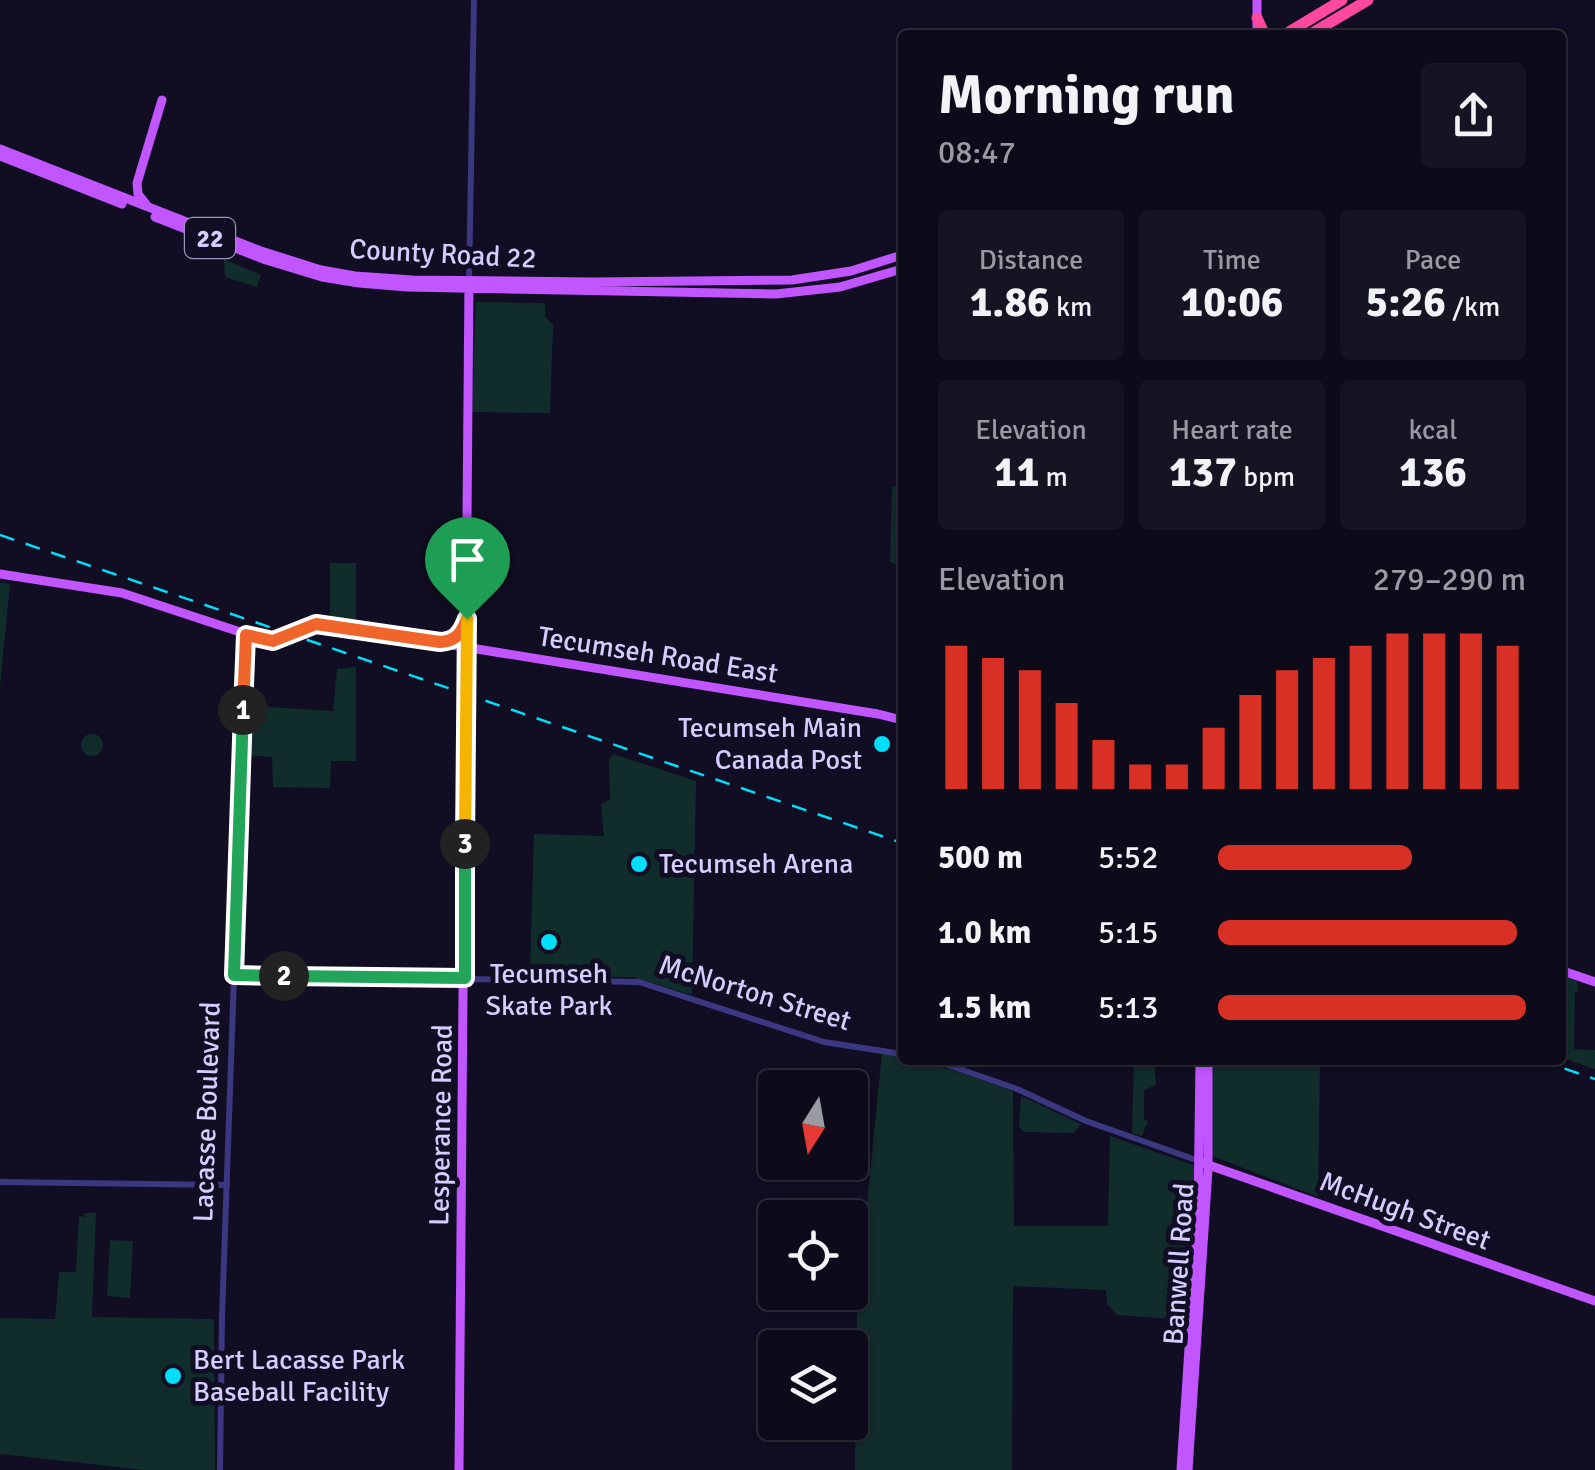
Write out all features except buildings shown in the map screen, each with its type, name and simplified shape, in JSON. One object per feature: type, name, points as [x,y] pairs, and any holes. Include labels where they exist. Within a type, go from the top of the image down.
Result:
[{"type":"highway","points":[[1292,30],[1342,0]]},
{"type":"highway","points":[[1317,30],[1368,0]]},
{"type":"highway","points":[[1257,18],[1263,30]]},
{"type":"main road","points":[[1257,0],[1257,30]]},
{"type":"main road","points":[[152,209],[138,194],[137,183],[162,100]]},
{"type":"main road","name":"County Road 22","points":[[0,152],[298,270],[390,287],[792,280],[851,272],[898,256]]},
{"type":"main road","name":"County Road 22","points":[[0,152],[261,252],[321,270],[469,285],[776,294],[840,287],[898,270]]},
{"type":"main road","name":"Lesperance Road","points":[[460,1470],[469,285]]},
{"type":"main road","name":"Tecumseh Road East","points":[[0,574],[122,593],[273,641],[307,625],[335,626],[898,719]]},
{"type":"main road","points":[[323,612],[335,626]]},
{"type":"main road","points":[[440,642],[459,636],[467,619]]},
{"type":"main road","points":[[1566,972],[1595,982]]},
{"type":"main road","name":"Banwell Road","points":[[1200,1065],[1204,1163]]},
{"type":"main road","name":"Banwell Road","points":[[1185,1470],[1208,1065]]},
{"type":"main road","name":"McHugh Street","points":[[1204,1163],[1595,1301]]},
{"type":"street","name":"Lesperance Road","points":[[469,285],[474,0]]},
{"type":"street","name":"Lacasse Boulevard","points":[[220,1470],[246,635]]},
{"type":"street","name":"McNorton Street","points":[[234,975],[639,982],[824,1042],[898,1053]]},
{"type":"street","points":[[948,1065],[1017,1089],[1086,1121],[1204,1163]]},
{"type":"street","points":[[0,1182],[227,1185]]},
{"type":"green space","points":[[224,259],[261,275],[257,287],[225,277]]},
{"type":"green space","points":[[476,302],[545,303],[545,316],[553,325],[550,413],[472,412]]},
{"type":"green space","points":[[892,486],[898,487],[898,565],[890,562]]},
{"type":"green space","points":[[330,563],[356,563],[356,625],[330,619]]},
{"type":"green space","points":[[0,583],[10,584],[0,687]]},
{"type":"green space","points":[[356,667],[356,761],[331,761],[330,788],[273,787],[272,757],[248,755],[250,706],[333,711],[337,669]]},
{"type":"green space","points":[[92,734],[100,737],[100,753],[92,756],[84,753],[81,745],[84,737]]},
{"type":"green space","points":[[613,754],[696,781],[692,995],[633,977],[526,977],[525,971],[530,969],[534,834],[604,836],[601,804],[610,800],[609,761]]},
{"type":"green space","points":[[1566,978],[1577,981],[1574,1049],[1595,1050],[1595,1069],[1566,1059]]},
{"type":"green space","points":[[882,1053],[898,1057],[898,1065],[932,1065],[1013,1091],[1014,1226],[1108,1226],[1110,1136],[1196,1166],[1186,1320],[1117,1315],[1107,1304],[1106,1290],[1013,1286],[1012,1470],[855,1470],[855,1440],[868,1440],[868,1330],[857,1330],[857,1310],[868,1310],[867,1200]]},
{"type":"green space","points":[[1134,1065],[1154,1065],[1156,1085],[1144,1090],[1144,1120],[1148,1121],[1142,1136],[1132,1133]]},
{"type":"green space","points":[[1212,1065],[1320,1065],[1318,1197],[1212,1156]]},
{"type":"green space","points":[[1021,1096],[1081,1124],[1074,1133],[1024,1132],[1019,1127]]},
{"type":"green space","points":[[84,1213],[96,1213],[92,1317],[214,1319],[215,1470],[145,1470],[0,1454],[0,1318],[55,1319],[59,1272],[76,1272],[79,1216],[85,1217]]},
{"type":"green space","points":[[110,1240],[133,1241],[130,1298],[107,1296]]},
{"type":"railway","points":[[0,535],[898,842]]},
{"type":"railway","points":[[1554,1065],[1595,1079]]},
{"type":"place","name":"Tecumseh Main Canada Post","points":[[882,744]]},
{"type":"place","name":"Tecumseh Arena","points":[[639,864]]},
{"type":"place","name":"Tecumseh Skate Park","points":[[549,942]]},
{"type":"place","name":"Bert Lacasse Park Baseball Facility","points":[[173,1376]]},
{"type":"route","points":[[467,619],[465,978],[234,975],[246,635],[273,641],[316,624],[440,642],[459,636],[467,619]]}]
